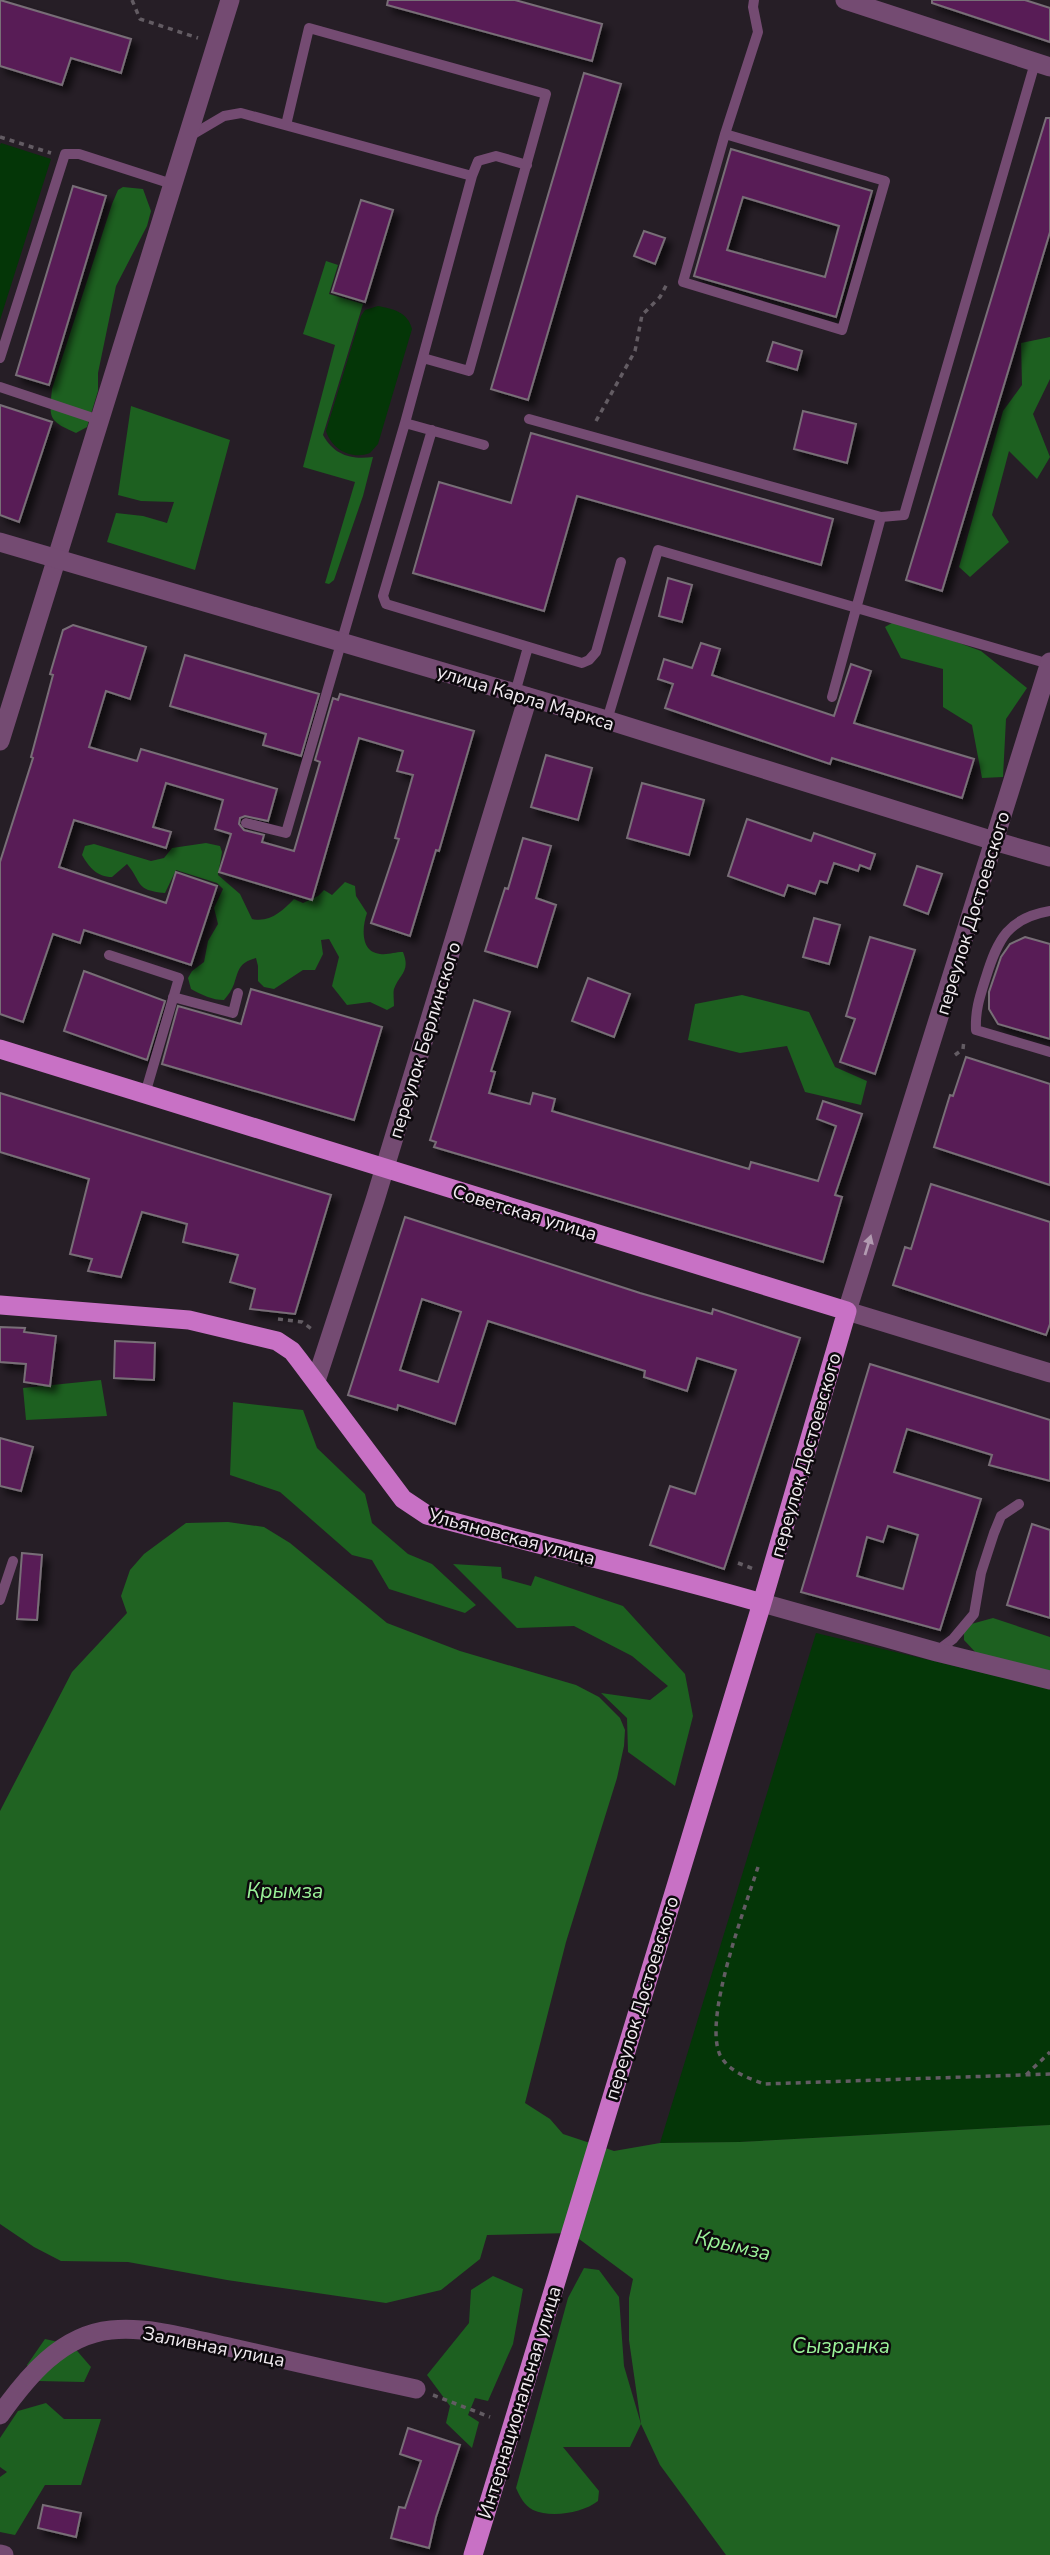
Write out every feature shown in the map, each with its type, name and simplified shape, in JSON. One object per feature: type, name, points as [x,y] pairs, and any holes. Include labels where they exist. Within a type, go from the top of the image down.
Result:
[{"type":"main road","name":"Советская улица","points":[[0,1049],[847,1311]]},
{"type":"main road","name":"Ульяновская улица","points":[[0,1305],[189,1320],[277,1341],[292,1352],[316,1381],[403,1499],[416,1509],[524,1541],[666,1575],[762,1603]]},
{"type":"main road","name":"переулок Достоевского","points":[[565,2250],[762,1603],[847,1311]]},
{"type":"main road","name":"Интернациональная улица","points":[[472,2555],[565,2250]]},
{"type":"street","points":[[0,741],[230,0]]},
{"type":"street","points":[[845,0],[1043,65]]},
{"type":"street","name":"улица Карла Маркса","points":[[0,542],[607,720],[1050,857]]},
{"type":"street","name":"переулок Достоевского","points":[[847,1311],[1050,663]]},
{"type":"street","name":"переулок Берлинского","points":[[316,1381],[384,1169],[521,695]]},
{"type":"street","name":"Советская улица","points":[[847,1311],[1050,1373]]},
{"type":"street","name":"Ульяновская улица","points":[[762,1603],[937,1652],[1050,1680]]},
{"type":"street","name":"Заливная улица","points":[[0,2415],[24,2381],[51,2356],[77,2340],[110,2330],[157,2332],[416,2389]]},
{"type":"lane","points":[[725,134],[885,181],[842,330],[683,282],[725,134],[758,32],[754,0]]},
{"type":"lane","points":[[286,125],[309,28],[546,94],[469,371],[423,358]]},
{"type":"lane","points":[[529,419],[881,517],[904,515],[1043,65]]},
{"type":"lane","points":[[187,137],[224,116],[241,113],[472,176]]},
{"type":"lane","points":[[0,358],[65,154],[79,154],[172,184]]},
{"type":"lane","points":[[246,822],[286,833],[478,161],[496,156],[527,165]]},
{"type":"lane","points":[[0,387],[99,420]]},
{"type":"lane","points":[[405,423],[484,445]]},
{"type":"lane","points":[[432,430],[383,596],[386,604],[582,663],[596,652],[621,562]]},
{"type":"lane","points":[[832,697],[881,517]]},
{"type":"lane","points":[[607,720],[658,551],[1050,663]]},
{"type":"lane","points":[[521,695],[528,648]]},
{"type":"lane","points":[[1050,911],[1033,914],[1005,933],[996,948],[975,1010],[976,1030],[1050,1052]]},
{"type":"lane","points":[[109,955],[179,978],[145,1094]]},
{"type":"lane","points":[[173,997],[233,1013],[238,993]]},
{"type":"lane","points":[[937,1652],[953,1639],[974,1614],[981,1573],[994,1533],[1001,1516],[1019,1504]]},
{"type":"lane","points":[[0,1600],[13,1561]]},
{"type":"path","points":[[132,0],[140,19],[206,40]]},
{"type":"path","points":[[0,137],[63,157]]},
{"type":"path","points":[[589,436],[635,351],[642,315],[665,291],[669,277],[686,272]]},
{"type":"path","points":[[270,1318],[302,1322],[330,1340]]},
{"type":"path","points":[[758,1867],[718,2000],[714,2032],[721,2057],[739,2074],[764,2084],[1050,2074]]},
{"type":"path","points":[[1025,2076],[1050,2052]]},
{"type":"path","points":[[416,2389],[490,2417]]},
{"type":"shaded area","points":[[1,143],[51,159],[0,320],[0,145]]},
{"type":"shaded area","points":[[123,187],[143,189],[151,211],[147,226],[116,286],[98,373],[98,391],[87,427],[76,433],[60,425],[52,417],[52,389],[112,204],[118,190]]},
{"type":"shaded area","points":[[326,261],[338,265],[329,294],[363,304],[323,435],[332,447],[344,455],[373,457],[363,496],[334,580],[329,584],[325,583],[355,482],[303,467],[335,345],[303,334]]},
{"type":"shaded area","points":[[378,306],[403,315],[412,329],[378,444],[370,453],[350,454],[338,448],[326,431],[361,316],[365,310]]},
{"type":"shaded area","points":[[1050,337],[1050,379],[1033,414],[1050,457],[1037,479],[1009,451],[992,515],[1009,542],[970,577],[959,567],[1003,411],[1022,385],[1021,343]]},
{"type":"shaded area","points":[[131,406],[230,440],[195,570],[107,542],[116,513],[143,516],[167,523],[174,502],[141,501],[118,495]]},
{"type":"shaded area","points":[[897,620],[981,651],[1027,688],[1006,719],[1003,777],[982,778],[972,725],[943,707],[943,669],[901,658],[885,627]]},
{"type":"shaded area","points":[[206,843],[220,846],[222,852],[218,875],[240,894],[252,919],[270,918],[294,899],[303,903],[324,890],[332,895],[345,882],[355,886],[356,896],[367,913],[364,938],[369,949],[380,954],[403,952],[406,964],[394,989],[394,1006],[387,1010],[370,1002],[347,1005],[332,986],[339,957],[329,939],[321,940],[323,954],[315,970],[303,970],[274,989],[264,987],[258,981],[256,958],[240,968],[224,1000],[199,993],[191,989],[188,978],[192,971],[204,962],[208,941],[218,924],[214,908],[223,889],[217,883],[176,870],[165,893],[155,892],[140,884],[127,864],[112,877],[107,877],[94,870],[82,855],[85,846],[94,844],[151,861],[164,858],[172,848]]},
{"type":"shaded area","points":[[742,995],[809,1012],[835,1067],[867,1081],[861,1105],[805,1092],[787,1046],[740,1053],[688,1040],[695,1004]]},
{"type":"shaded area","points":[[101,1380],[107,1416],[26,1420],[23,1388]]},
{"type":"shaded area","points":[[233,1402],[303,1410],[317,1448],[365,1494],[372,1523],[408,1554],[432,1564],[476,1605],[465,1613],[389,1589],[372,1560],[352,1555],[280,1492],[230,1475]]},
{"type":"shaded area","points":[[453,1564],[501,1567],[502,1578],[531,1586],[535,1576],[623,1606],[685,1674],[693,1716],[675,1786],[628,1752],[627,1718],[601,1693],[650,1700],[668,1686],[632,1656],[574,1626],[517,1628]]},
{"type":"shaded area","points":[[993,1618],[1050,1637],[1050,1676],[978,1655],[964,1640],[964,1626]]},
{"type":"shaded area","points":[[816,1633],[1050,1689],[1050,2125],[739,2142],[660,2143]]},
{"type":"shaded area","points":[[584,2268],[599,2270],[619,2297],[624,2366],[641,2424],[630,2447],[563,2447],[599,2491],[598,2501],[584,2509],[549,2514],[527,2506],[516,2488],[568,2298]]},
{"type":"shaded area","points":[[493,2276],[523,2289],[513,2344],[488,2401],[475,2398],[468,2415],[479,2422],[472,2448],[446,2423],[450,2406],[427,2375],[469,2323],[471,2290]]},
{"type":"shaded area","points":[[45,2339],[72,2345],[91,2367],[84,2382],[38,2381],[27,2365]]},
{"type":"shaded area","points":[[46,2403],[64,2419],[101,2419],[81,2485],[45,2485],[15,2535],[0,2532],[0,2477],[7,2472],[0,2467],[0,2438],[18,2411]]},
{"type":"water","name":"Крымза","points":[[228,1522],[264,1527],[290,1543],[387,1623],[460,1651],[576,1685],[599,1697],[620,1718],[625,1730],[617,1778],[566,1942],[525,2103],[550,2119],[563,2134],[614,2151],[660,2143],[739,2142],[1050,2125],[1050,2555],[726,2555],[660,2465],[641,2424],[629,2340],[629,2298],[633,2279],[571,2233],[487,2235],[480,2259],[441,2290],[386,2303],[227,2280],[128,2262],[61,2261],[0,2224],[0,1811],[72,1672],[127,1613],[121,1596],[130,1570],[144,1554],[186,1523]]},
{"type":"building","points":[[0,0],[131,39],[121,73],[71,58],[62,85],[0,66]]},
{"type":"building","points":[[388,0],[515,0],[602,24],[592,61],[387,5]]},
{"type":"building","points":[[932,0],[1025,0],[1050,8],[1050,42],[932,3]]},
{"type":"building","points":[[584,73],[621,84],[528,400],[491,389]]},
{"type":"building","points":[[1046,118],[1050,118],[1050,232],[942,591],[906,580]]},
{"type":"building","points":[[731,149],[872,191],[836,317],[694,276]],"holes":[[[743,197],[839,226],[825,277],[727,250]]]},
{"type":"building","points":[[73,186],[106,196],[49,385],[16,375]]},
{"type":"building","points":[[361,200],[393,210],[365,302],[332,292]]},
{"type":"building","points":[[644,231],[665,238],[655,264],[634,256]]},
{"type":"building","points":[[773,342],[802,351],[797,370],[767,361]]},
{"type":"building","points":[[0,405],[52,422],[19,522],[0,515]]},
{"type":"building","points":[[803,411],[856,424],[847,463],[794,449]]},
{"type":"building","points":[[531,433],[833,519],[821,565],[577,496],[544,611],[413,573],[439,482],[511,503]]},
{"type":"building","points":[[668,578],[692,585],[682,622],[659,616]]},
{"type":"building","points":[[73,625],[146,647],[130,699],[106,691],[89,747],[137,761],[141,749],[277,789],[268,821],[245,816],[240,818],[239,824],[244,830],[264,835],[262,842],[294,851],[320,762],[315,760],[333,698],[338,700],[340,694],[474,731],[439,851],[436,850],[410,936],[371,923],[399,839],[395,838],[413,775],[397,771],[403,751],[359,738],[312,900],[219,872],[231,834],[215,829],[223,800],[166,783],[153,827],[171,832],[166,848],[74,820],[59,867],[166,903],[176,872],[217,886],[191,965],[84,930],[80,943],[53,934],[23,1022],[0,1014],[0,862],[33,758],[31,757],[53,675],[50,674],[63,630]]},
{"type":"building","points":[[701,643],[720,649],[712,675],[834,716],[851,664],[871,671],[854,723],[974,759],[962,798],[832,758],[830,764],[665,708],[673,684],[658,679],[664,659],[692,668]]},
{"type":"building","points":[[185,655],[319,694],[301,756],[263,745],[266,734],[170,706]]},
{"type":"building","points":[[546,755],[592,768],[578,820],[531,807]]},
{"type":"building","points":[[642,783],[704,800],[689,855],[627,838]]},
{"type":"building","points":[[747,819],[811,841],[814,833],[875,854],[870,869],[860,865],[858,871],[834,863],[827,883],[820,881],[815,894],[788,885],[784,896],[728,876]]},
{"type":"building","points":[[523,838],[551,846],[536,898],[556,905],[537,967],[485,951]]},
{"type":"building","points":[[917,866],[942,874],[928,914],[904,905]]},
{"type":"building","points":[[814,918],[840,925],[829,964],[803,957]]},
{"type":"building","points":[[870,937],[915,950],[875,1074],[840,1062],[855,1019],[846,1016]]},
{"type":"building","points":[[1025,937],[1050,944],[1050,1039],[998,1024],[989,1009],[989,992],[1001,957],[1010,944]]},
{"type":"building","points":[[84,971],[165,1001],[147,1060],[64,1031]]},
{"type":"building","points":[[588,978],[630,994],[614,1037],[572,1021]]},
{"type":"building","points":[[251,989],[382,1027],[354,1120],[162,1064],[178,1006],[241,1024]]},
{"type":"building","points":[[474,1000],[510,1012],[491,1071],[495,1072],[489,1093],[530,1104],[533,1093],[555,1099],[552,1111],[749,1169],[751,1162],[818,1181],[836,1126],[817,1119],[823,1101],[862,1114],[835,1195],[842,1197],[823,1262],[434,1147],[436,1142],[430,1140]]},
{"type":"building","points":[[966,1057],[1050,1084],[1050,1185],[934,1147],[950,1095],[953,1096]]},
{"type":"building","points":[[0,1093],[331,1195],[295,1314],[250,1309],[255,1289],[230,1282],[238,1255],[183,1242],[187,1224],[142,1212],[121,1277],[88,1271],[92,1259],[70,1254],[89,1179],[0,1152]]},
{"type":"building","points":[[931,1184],[1050,1222],[1050,1324],[1046,1335],[893,1285],[905,1247],[911,1249]]},
{"type":"building","points":[[405,1217],[640,1293],[712,1314],[713,1309],[800,1338],[724,1569],[650,1545],[670,1486],[695,1494],[736,1370],[697,1358],[687,1391],[644,1377],[645,1371],[488,1321],[455,1424],[398,1405],[397,1410],[348,1395]],"holes":[[[422,1299],[461,1312],[438,1382],[400,1370]]]},
{"type":"building","points":[[0,1327],[25,1328],[24,1332],[56,1336],[50,1386],[24,1382],[26,1364],[0,1362]]},
{"type":"building","points":[[115,1341],[155,1343],[154,1380],[114,1378]]},
{"type":"building","points":[[870,1364],[1050,1420],[1050,1481],[989,1465],[992,1455],[907,1429],[894,1472],[981,1499],[940,1630],[801,1592]],"holes":[[[888,1526],[918,1535],[903,1589],[857,1576],[867,1537],[883,1542]]]},
{"type":"building","points":[[0,1438],[33,1447],[21,1491],[0,1486]]},
{"type":"building","points":[[1032,1524],[1050,1530],[1050,1618],[1007,1605]]},
{"type":"building","points":[[22,1553],[42,1555],[37,1620],[17,1619]]},
{"type":"building","points":[[408,2428],[460,2445],[436,2517],[429,2548],[391,2538],[399,2507],[405,2508],[421,2461],[400,2454]]},
{"type":"building","points":[[43,2505],[81,2513],[76,2537],[38,2528]]},
{"type":"water label","name":"Сызранка","points":[[841,2346]]}]
